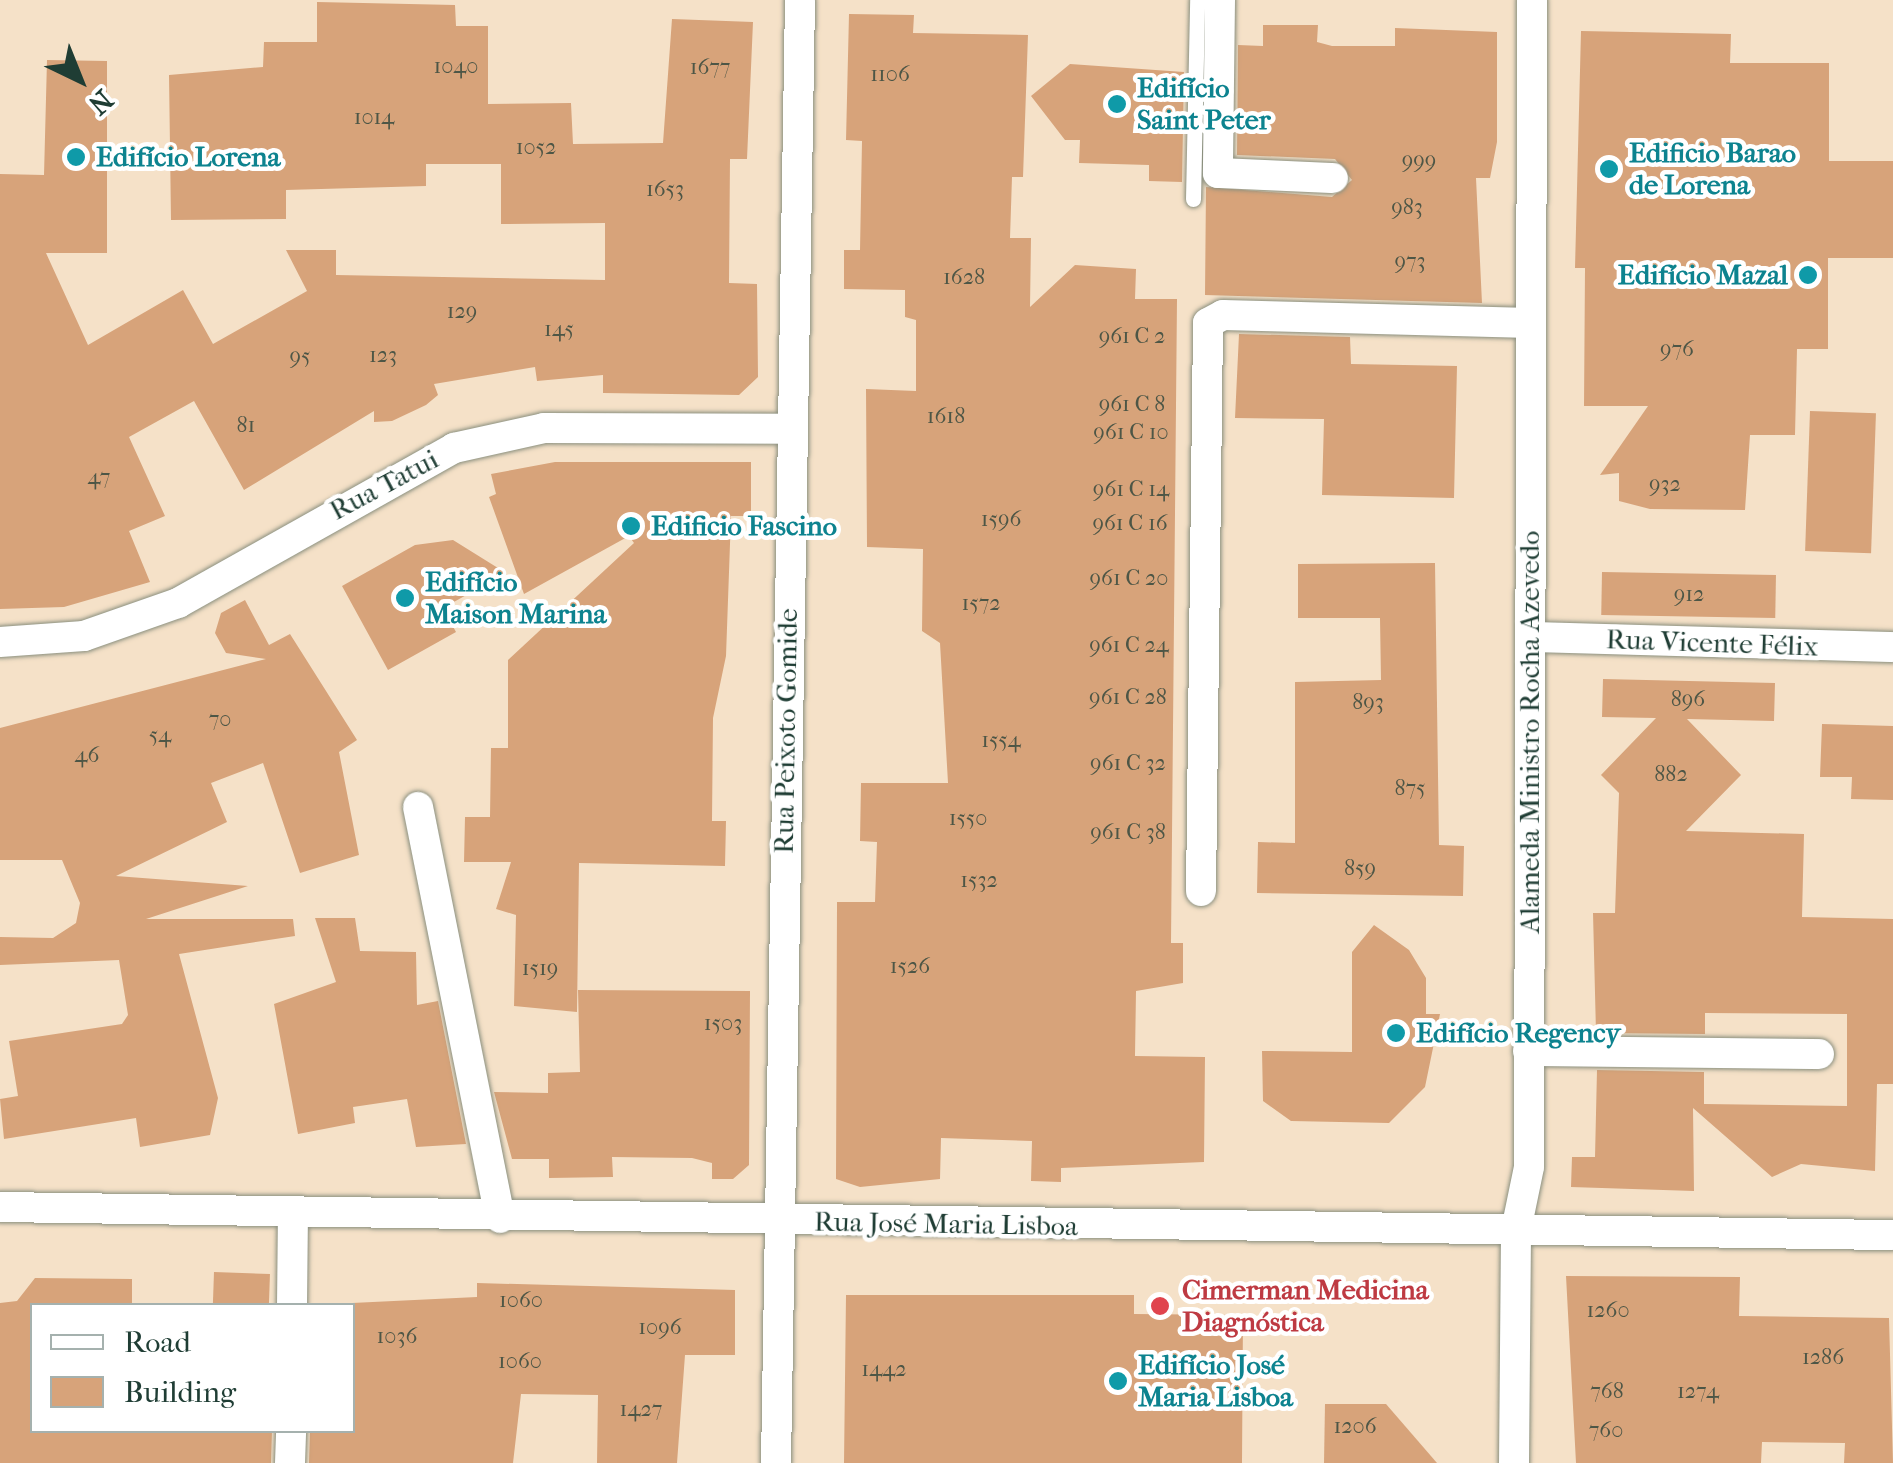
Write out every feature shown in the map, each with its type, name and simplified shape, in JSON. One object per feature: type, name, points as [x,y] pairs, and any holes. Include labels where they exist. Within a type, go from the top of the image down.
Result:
[{"type":"street","name":"Rua Peixoto Gomide","points":[[776,1463],[800,0]]},
{"type":"street","points":[[1220,0],[1218,174],[1333,178]]},
{"type":"street","name":"Alameda Ministro Rocha Azevedo","points":[[1514,1463],[1516,1230],[1529,1167],[1532,0]]},
{"type":"street","points":[[1201,891],[1208,323],[1223,315],[1531,323]]},
{"type":"street","name":"Rua Tatui","points":[[0,642],[84,636],[178,603],[454,448],[544,428],[793,429]]},
{"type":"street","name":"Rua Vicente Félix","points":[[1531,637],[1893,648]]},
{"type":"street","points":[[418,807],[500,1218]]},
{"type":"street","points":[[1528,1051],[1819,1054]]},
{"type":"street","name":"Rua José Maria Lisboa","points":[[0,1207],[500,1218],[1893,1236]]},
{"type":"street","points":[[292,1303],[293,1214]]},
{"type":"street","points":[[290,1433],[290,1463]]},
{"type":"lane","points":[[1193,199],[1197,0]]},
{"type":"building","points":[[317,2],[455,5],[456,26],[488,26],[488,104],[571,103],[573,144],[663,143],[672,19],[753,22],[747,159],[730,159],[729,283],[757,284],[758,377],[739,395],[603,393],[603,375],[537,381],[535,367],[434,384],[438,395],[426,405],[392,421],[374,422],[374,411],[244,490],[194,401],[129,437],[165,516],[129,531],[150,582],[64,607],[0,609],[0,174],[44,175],[47,60],[107,61],[107,253],[46,253],[88,345],[183,290],[213,344],[307,291],[286,250],[336,250],[336,275],[605,280],[605,223],[501,224],[501,164],[426,164],[426,186],[286,190],[286,219],[171,220],[169,75],[263,67],[264,42],[317,42]]},
{"type":"building","points":[[849,14],[914,15],[913,33],[1028,35],[1023,177],[1012,177],[1010,238],[1031,238],[1030,307],[1075,265],[1136,269],[1135,299],[1177,299],[1171,943],[1183,943],[1183,983],[1136,991],[1135,1056],[1205,1057],[1204,1162],[1061,1168],[1061,1182],[1031,1181],[1032,1141],[941,1138],[940,1179],[860,1187],[836,1179],[837,902],[875,902],[877,842],[860,841],[861,783],[948,783],[940,643],[922,631],[923,549],[867,547],[866,389],[916,391],[916,320],[905,317],[905,290],[844,289],[844,250],[860,250],[862,141],[846,140]]},
{"type":"building","points":[[1263,25],[1318,25],[1317,42],[1332,46],[1395,46],[1395,28],[1497,32],[1497,142],[1490,178],[1476,178],[1482,303],[1205,295],[1206,187],[1332,197],[1352,180],[1335,159],[1237,155],[1238,45],[1263,46]]},
{"type":"building","points":[[1581,31],[1731,34],[1730,63],[1829,63],[1829,161],[1893,161],[1893,258],[1828,258],[1828,349],[1797,349],[1795,435],[1750,435],[1745,510],[1650,509],[1619,501],[1619,473],[1600,475],[1648,406],[1584,406],[1585,268],[1575,268]]},
{"type":"building","name":"Edifício Saint Peter","points":[[1070,64],[1184,72],[1182,182],[1149,181],[1149,165],[1079,163],[1080,140],[1065,140],[1031,96]]},
{"type":"building","points":[[1239,334],[1350,337],[1351,364],[1457,366],[1454,498],[1322,495],[1324,419],[1235,418]]},
{"type":"building","points":[[1810,411],[1876,413],[1871,553],[1805,551]]},
{"type":"building","points":[[555,462],[751,462],[751,516],[731,516],[726,656],[713,718],[712,821],[726,821],[725,866],[579,863],[577,1012],[514,1006],[516,915],[496,909],[511,862],[464,862],[465,817],[490,817],[491,748],[508,748],[508,660],[634,543],[629,536],[524,594],[489,497],[496,494],[491,474]]},
{"type":"building","name":"Edifício Maison Marina","points":[[453,540],[506,573],[443,608],[456,632],[388,670],[342,586],[415,545]]},
{"type":"building","points":[[1435,563],[1439,845],[1464,846],[1463,896],[1257,893],[1258,842],[1295,843],[1295,682],[1381,680],[1380,618],[1298,618],[1298,564]]},
{"type":"building","points":[[1602,572],[1776,575],[1775,618],[1601,615]]},
{"type":"building","points":[[245,600],[269,645],[290,634],[357,740],[339,752],[359,855],[300,873],[263,763],[211,783],[227,822],[116,876],[248,886],[146,919],[293,919],[295,936],[179,954],[218,1098],[210,1135],[140,1147],[136,1118],[4,1139],[0,1099],[18,1096],[9,1041],[122,1024],[128,1015],[119,960],[0,965],[0,937],[53,938],[76,923],[80,903],[62,860],[0,860],[0,728],[266,659],[226,653],[215,633],[221,613]]},
{"type":"building","points":[[1603,679],[1775,683],[1774,721],[1687,719],[1741,775],[1686,831],[1804,834],[1802,917],[1893,919],[1893,1084],[1877,1084],[1875,1171],[1801,1164],[1772,1177],[1693,1108],[1694,1191],[1571,1187],[1572,1157],[1595,1157],[1597,1070],[1704,1072],[1704,1104],[1847,1106],[1847,1014],[1705,1013],[1705,1034],[1596,1033],[1593,913],[1615,913],[1619,793],[1601,775],[1656,718],[1602,717]]},
{"type":"building","points":[[1822,724],[1893,726],[1893,800],[1851,799],[1852,777],[1820,777]]},
{"type":"building","points":[[315,918],[355,918],[360,951],[416,952],[417,1005],[438,1001],[466,1144],[416,1147],[407,1099],[353,1107],[355,1123],[298,1134],[274,1004],[336,982]]},
{"type":"building","name":"Edifício Regency","points":[[1374,925],[1409,950],[1426,978],[1426,1014],[1440,1014],[1425,1087],[1389,1123],[1291,1121],[1263,1101],[1262,1051],[1352,1052],[1352,952]]},
{"type":"building","points":[[578,990],[750,991],[749,1165],[733,1179],[712,1179],[712,1163],[692,1158],[612,1157],[613,1177],[549,1178],[549,1159],[512,1159],[494,1092],[548,1093],[548,1073],[580,1072]]},
{"type":"building","points":[[214,1272],[270,1274],[269,1303],[213,1303]]},
{"type":"building","points":[[1566,1276],[1740,1277],[1739,1316],[1889,1318],[1893,1463],[1844,1463],[1845,1443],[1762,1442],[1761,1463],[1576,1463]]},
{"type":"building","points":[[35,1278],[132,1279],[132,1303],[30,1303],[30,1433],[272,1433],[271,1463],[0,1463],[0,1303],[17,1301]]},
{"type":"building","points":[[477,1283],[735,1290],[735,1355],[685,1355],[677,1463],[597,1463],[598,1395],[521,1394],[513,1463],[309,1463],[310,1433],[355,1433],[352,1303],[477,1297]]},
{"type":"building","points":[[846,1295],[1134,1295],[1134,1314],[1243,1315],[1242,1463],[844,1463]]},
{"type":"building","points":[[1325,1404],[1386,1404],[1437,1463],[1324,1463]]},
{"type":"place","name":"Edifício Saint Peter","points":[[1117,104]]},
{"type":"place","name":"Edifício Lorena","points":[[76,157]]},
{"type":"place","name":"Edificio Barao de Lorena","points":[[1609,169]]},
{"type":"place","name":"Edifício Mazal","points":[[1808,275]]},
{"type":"place","name":"Edificio Fascino","points":[[631,526]]},
{"type":"place","name":"Edifício Maison Marina","points":[[405,598]]},
{"type":"place","name":"Edifício Regency","points":[[1396,1033]]},
{"type":"place","name":"Cimerman Medicina Diagnóstica","points":[[1160,1306]]},
{"type":"place","name":"Edifício José Maria Lisboa","points":[[1118,1381]]}]
